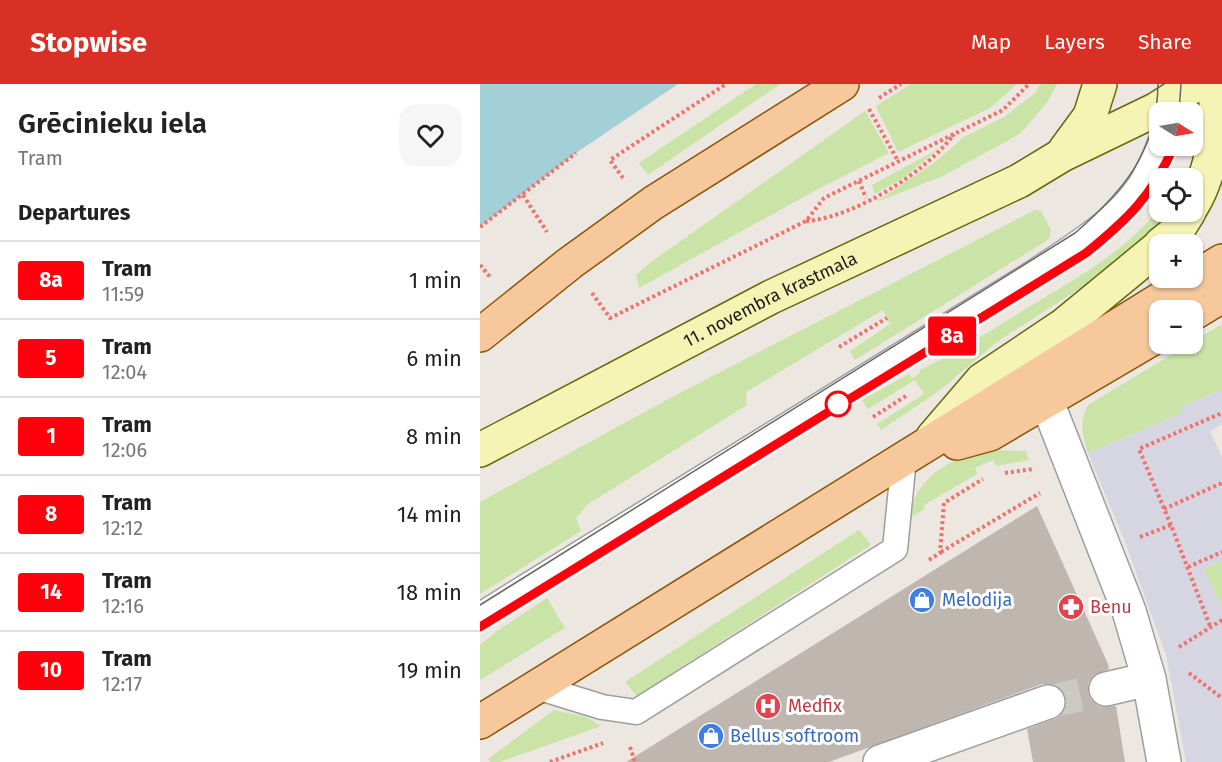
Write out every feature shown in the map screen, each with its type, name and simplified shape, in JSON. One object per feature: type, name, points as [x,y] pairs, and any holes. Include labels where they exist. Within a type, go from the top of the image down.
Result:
[{"type":"main road","points":[[480,335],[562,252],[653,203],[842,84]]},
{"type":"main road","name":"11. novembra krastmala","points":[[1062,154],[1090,116],[1100,84]]},
{"type":"main road","name":"11. novembra krastmala","points":[[480,450],[730,318],[1018,180],[1062,154],[1196,84]]},
{"type":"main road","points":[[1203,188],[1216,140],[1213,84]]},
{"type":"main road","points":[[1173,234],[1183,222]]},
{"type":"main road","points":[[913,454],[982,380],[1064,325],[1149,254]]},
{"type":"main road","points":[[480,722],[1222,261]]},
{"type":"main road","points":[[1203,307],[1222,296]]},
{"type":"main road","points":[[913,454],[990,434],[1149,341]]},
{"type":"street","points":[[1047,402],[1129,611],[1149,679],[1164,762]]},
{"type":"street","points":[[1106,689],[1149,679]]},
{"type":"street","points":[[880,762],[1048,702]]},
{"type":"lane","points":[[480,615],[1028,276],[1085,238],[1115,213],[1144,179],[1155,156]]},
{"type":"lane","points":[[537,687],[602,707],[636,712],[895,549],[913,454]]},
{"type":"path","points":[[626,182],[610,160],[726,84]]},
{"type":"path","points":[[806,221],[824,198],[1003,110],[1029,84]]},
{"type":"path","points":[[867,106],[898,162]]},
{"type":"path","points":[[523,195],[610,318],[806,221],[819,220],[873,199],[943,150],[955,134]]},
{"type":"path","points":[[480,227],[576,153]]},
{"type":"path","points":[[858,181],[866,198]]},
{"type":"path","points":[[838,347],[887,318]]},
{"type":"path","points":[[873,417],[910,393]]},
{"type":"path","points":[[1171,525],[1139,449],[1222,413]]},
{"type":"path","points":[[999,474],[1029,470]]},
{"type":"path","points":[[944,503],[989,475]]},
{"type":"path","points":[[1164,508],[1222,483]]},
{"type":"path","points":[[940,553],[1046,489]]},
{"type":"path","points":[[1188,567],[1222,552]]},
{"type":"path","points":[[1175,650],[1222,620]]},
{"type":"path","points":[[550,762],[604,743]]},
{"type":"green space","points":[[756,84],[780,84],[648,175],[639,163]]},
{"type":"green space","points":[[911,84],[1017,84],[990,108],[898,152],[876,106]]},
{"type":"green space","points":[[1040,84],[1057,84],[1048,101],[1021,133],[943,176],[876,202],[935,162],[964,137],[1004,117],[1035,93]]},
{"type":"green space","points":[[865,111],[889,153],[818,189],[639,288],[636,275],[651,262]]},
{"type":"green space","points":[[940,148],[903,178],[875,194],[872,185]]},
{"type":"green space","points":[[1035,210],[1041,211],[1051,230],[1049,239],[855,360],[850,351],[890,324],[883,310],[746,392],[747,405],[588,504],[576,518],[581,531],[480,594],[480,502],[670,398]]},
{"type":"green space","points":[[1149,220],[1163,222],[1102,274],[998,341],[939,391],[881,430],[877,424],[924,394],[915,380],[868,409],[862,400],[909,374],[912,378],[919,374],[920,370],[1081,276],[1115,252]]},
{"type":"green space","points":[[1222,324],[1222,390],[1180,407],[1182,413],[1088,453],[1082,429],[1083,417],[1088,405],[1172,354],[1203,354],[1203,335]]},
{"type":"green space","points":[[992,450],[1026,451],[1029,460],[996,466],[993,460],[975,468],[977,474],[924,505],[925,509],[909,518],[919,490],[938,470],[964,457]]},
{"type":"green space","points":[[859,530],[871,545],[637,696],[625,682]]},
{"type":"green space","points":[[1222,560],[1222,607],[1204,569]]},
{"type":"green space","points":[[547,598],[565,628],[480,680],[480,645]]},
{"type":"green space","points":[[554,710],[586,717],[601,726],[500,762],[491,762],[488,759]]},
{"type":"shaded area","points":[[1222,390],[1222,424],[1210,431],[1222,457],[1222,560],[1204,569],[1222,607],[1222,762],[1186,762],[1166,655],[1125,542],[1088,453],[1182,413],[1180,407]]},
{"type":"water","points":[[480,84],[678,84],[576,153],[480,227]]},
{"type":"building","points":[[1037,506],[1108,664],[1109,669],[1093,676],[1088,684],[1088,693],[1092,701],[1100,707],[1116,706],[1125,762],[1033,762],[1027,729],[1055,719],[1063,714],[1066,706],[1065,695],[1060,687],[1042,684],[829,762],[626,762]]},
{"type":"tunnel","points":[[1048,702],[1106,689]]},
{"type":"tram line","points":[[480,605],[1075,233],[1123,185],[1134,168],[1152,130],[1158,84]]},
{"type":"tram line","points":[[1180,102],[1181,84]]},
{"type":"tram line","points":[[480,626],[1086,253],[1138,205],[1169,156]]},
{"type":"tram line","name":"8a","points":[[480,627],[784,437],[1031,289],[1086,253],[1124,222],[1154,187],[1169,156]]},
{"type":"place","name":"Melodija","points":[[922,600]]},
{"type":"place","name":"Benu","points":[[1071,607]]},
{"type":"place","name":"Medfix","points":[[768,706]]},
{"type":"place","name":"Bellus softroom","points":[[711,736]]}]
